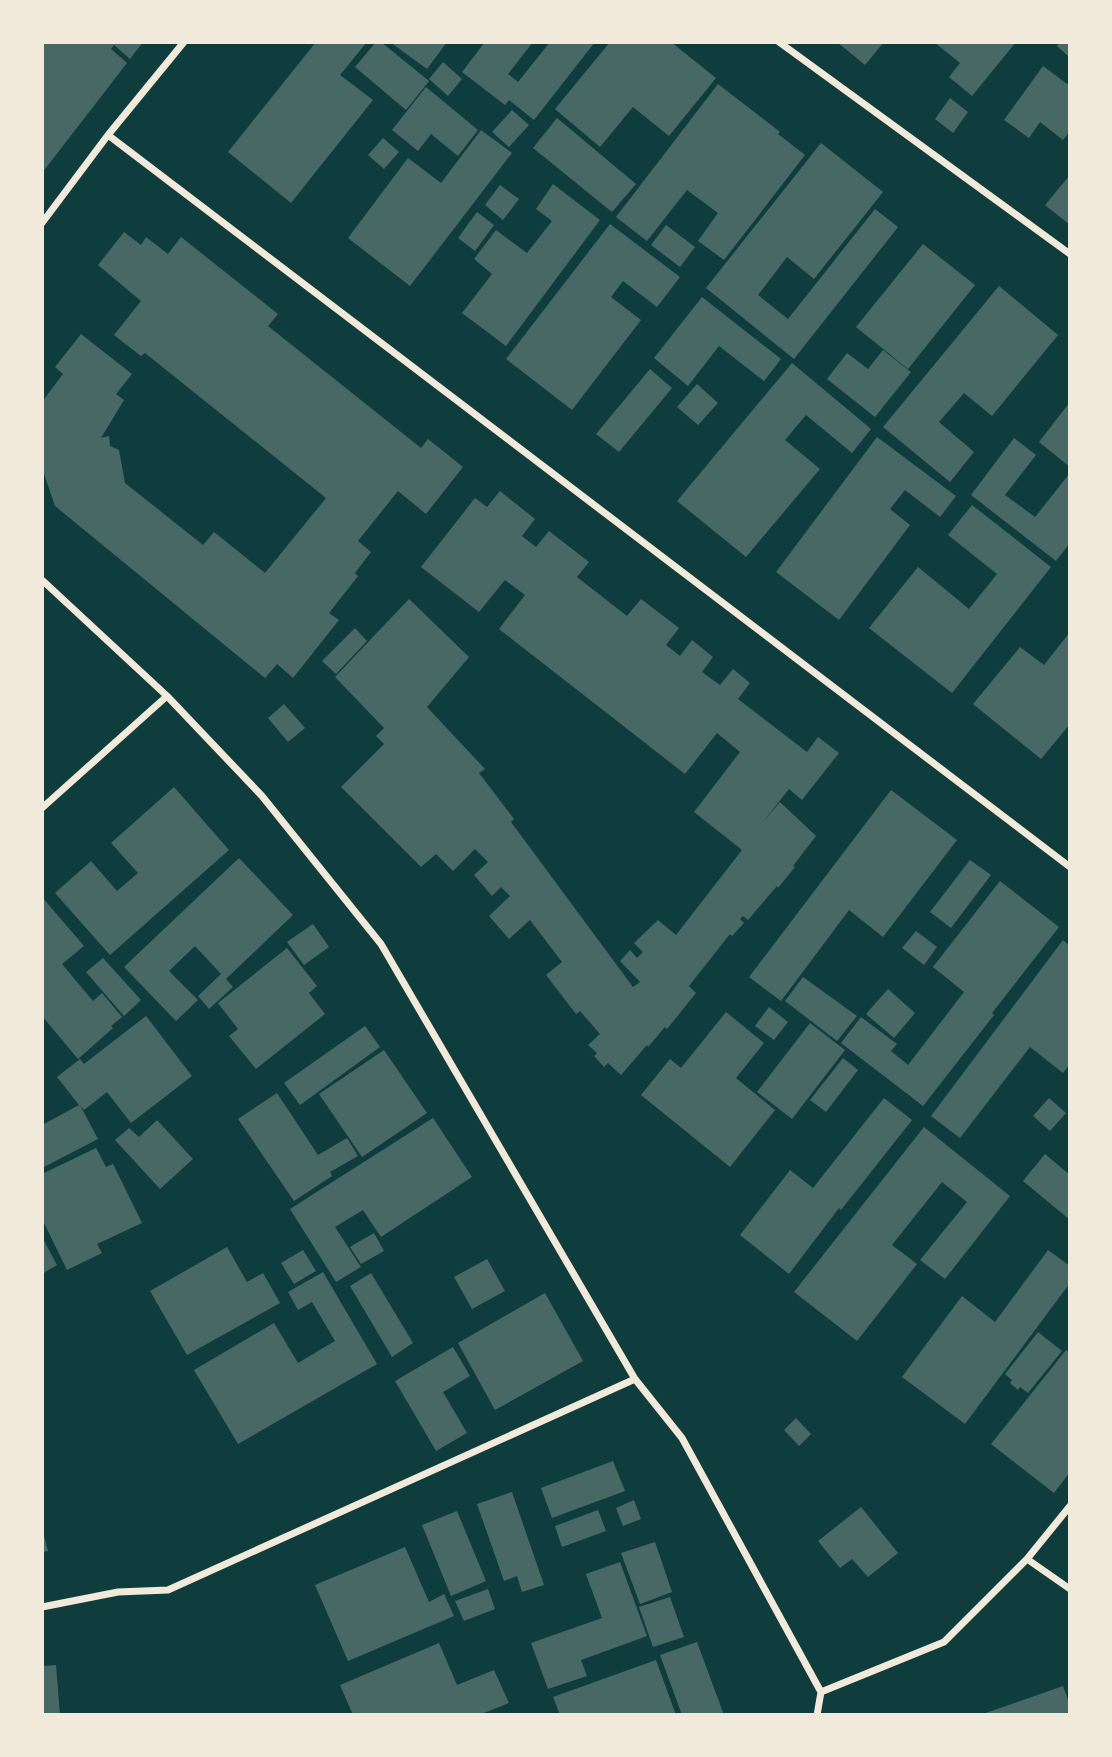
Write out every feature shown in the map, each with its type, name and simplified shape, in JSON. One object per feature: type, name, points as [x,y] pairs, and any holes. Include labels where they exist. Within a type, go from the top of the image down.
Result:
[{"type":"street","points":[[42,223],[108,135],[184,42]]},
{"type":"street","points":[[779,42],[1070,254]]},
{"type":"street","points":[[108,135],[1070,867]]},
{"type":"street","points":[[42,580],[167,696],[262,796],[381,944],[635,1379],[682,1438],[821,1692],[817,1715]]},
{"type":"street","points":[[42,808],[167,696]]},
{"type":"street","points":[[42,1607],[118,1592],[168,1590],[635,1379]]},
{"type":"street","points":[[821,1692],[944,1642],[1027,1559],[1070,1506]]},
{"type":"street","points":[[1027,1559],[1070,1590]]},
{"type":"building","points":[[42,42],[143,42],[130,59],[114,45],[111,49],[127,63],[42,173]]},
{"type":"building","points":[[316,42],[367,42],[340,75],[373,100],[291,203],[228,152]]},
{"type":"building","points":[[376,42],[381,42],[429,81],[406,110],[355,67]]},
{"type":"building","points":[[390,42],[447,42],[427,69]]},
{"type":"building","points":[[485,42],[533,42],[508,74],[518,82],[550,42],[595,42],[534,120],[509,100],[505,105],[462,72]]},
{"type":"building","points":[[610,42],[671,42],[716,78],[669,136],[633,107],[600,147],[555,109]]},
{"type":"building","points":[[837,42],[884,42],[865,65]]},
{"type":"building","points":[[934,42],[1016,42],[972,96],[949,77],[960,63]]},
{"type":"building","points":[[1060,42],[1070,42],[1070,58],[1057,46]]},
{"type":"building","points":[[443,62],[462,79],[448,96],[429,79]]},
{"type":"building","points":[[1043,66],[1070,86],[1070,131],[1063,140],[1040,122],[1029,138],[1004,120]]},
{"type":"building","points":[[718,84],[805,155],[724,260],[698,241],[718,213],[687,190],[647,241],[616,217]]},
{"type":"building","points":[[426,87],[478,130],[458,156],[431,134],[418,151],[392,130]]},
{"type":"building","points":[[950,98],[968,112],[953,133],[935,119]]},
{"type":"building","points":[[512,110],[529,125],[509,147],[492,132]]},
{"type":"building","points":[[557,118],[636,184],[612,212],[533,148]]},
{"type":"building","points":[[481,130],[512,153],[410,286],[348,238],[408,158],[441,183]]},
{"type":"building","points":[[383,138],[399,152],[384,169],[368,155]]},
{"type":"building","points":[[821,143],[883,192],[814,279],[787,257],[758,295],[788,319],[875,209],[898,227],[794,359],[706,288]]},
{"type":"building","points":[[1070,175],[1070,225],[1045,205]]},
{"type":"building","points":[[553,184],[600,220],[506,346],[462,313],[492,274],[474,259],[496,230],[527,253],[552,221],[536,209]]},
{"type":"building","points":[[500,185],[519,199],[503,220],[485,205]]},
{"type":"building","points":[[477,212],[494,225],[475,251],[458,238]]},
{"type":"building","points":[[610,224],[680,277],[657,307],[623,281],[611,297],[641,320],[572,410],[506,359]]},
{"type":"building","points":[[666,225],[695,247],[680,267],[651,245]]},
{"type":"building","points":[[124,232],[141,245],[146,237],[168,254],[181,237],[278,314],[268,326],[421,448],[428,439],[463,467],[426,514],[398,491],[358,541],[371,552],[355,573],[358,576],[329,613],[339,620],[293,678],[277,664],[265,678],[55,506],[42,468],[42,402],[63,374],[55,367],[81,334],[132,374],[116,394],[124,400],[101,438],[109,436],[110,446],[119,450],[125,483],[203,545],[214,532],[265,573],[326,498],[145,353],[141,356],[114,335],[141,301],[98,265]]},
{"type":"building","points":[[923,244],[975,285],[908,369],[856,327]]},
{"type":"building","points":[[999,286],[1058,335],[992,416],[964,393],[939,422],[974,452],[950,482],[883,427]]},
{"type":"building","points":[[702,297],[781,359],[764,381],[719,346],[688,386],[654,358]]},
{"type":"building","points":[[883,350],[911,372],[875,417],[827,379],[847,353],[868,369]]},
{"type":"building","points":[[792,363],[871,429],[852,453],[806,415],[785,440],[820,469],[746,557],[677,501]]},
{"type":"building","points":[[650,369],[672,388],[619,452],[596,434]]},
{"type":"building","points":[[697,384],[718,403],[698,425],[677,407]]},
{"type":"building","points":[[1070,402],[1070,467],[1039,442]]},
{"type":"building","points":[[877,437],[956,496],[940,517],[905,490],[890,509],[910,525],[839,620],[776,572]]},
{"type":"building","points":[[1014,438],[1036,455],[1005,495],[1035,517],[1070,473],[1070,543],[1056,561],[971,495]]},
{"type":"building","points":[[500,491],[535,519],[522,536],[536,547],[549,531],[589,562],[577,577],[627,616],[641,599],[679,628],[666,645],[680,656],[692,640],[713,657],[702,672],[720,685],[733,669],[750,683],[738,699],[807,752],[818,737],[839,753],[802,800],[789,789],[763,822],[780,802],[816,836],[778,888],[777,886],[748,920],[743,916],[740,919],[744,923],[732,936],[730,934],[689,986],[696,993],[667,1029],[665,1027],[621,1075],[608,1063],[604,1067],[594,1056],[597,1053],[588,1045],[600,1034],[580,1011],[576,1014],[546,975],[562,962],[530,920],[509,939],[489,916],[510,896],[501,887],[492,896],[474,875],[488,862],[475,849],[453,871],[436,854],[421,867],[341,787],[384,744],[376,736],[384,728],[335,677],[409,599],[469,657],[427,707],[485,769],[479,773],[514,819],[511,822],[633,987],[640,982],[620,961],[630,950],[637,958],[643,952],[634,943],[658,920],[676,935],[742,850],[694,812],[740,752],[717,733],[685,774],[499,629],[525,595],[505,580],[479,612],[421,567],[475,498],[487,507]]},
{"type":"building","points":[[972,505],[1051,567],[952,693],[869,628],[918,567],[969,609],[997,574],[948,535]]},
{"type":"building","points":[[355,628],[367,641],[336,674],[322,661]]},
{"type":"building","points":[[1070,632],[1070,724],[1041,759],[973,704],[1020,647],[1044,665]]},
{"type":"building","points":[[284,704],[305,728],[288,742],[268,718]]},
{"type":"building","points":[[174,787],[229,850],[110,955],[55,893],[91,861],[117,891],[138,873],[111,843]]},
{"type":"building","points":[[891,790],[957,840],[883,937],[849,910],[781,1001],[749,977]]},
{"type":"building","points":[[239,858],[293,915],[226,979],[233,987],[209,1009],[198,996],[221,974],[195,946],[169,971],[198,1000],[176,1021],[124,967]]},
{"type":"building","points":[[970,860],[991,875],[951,928],[930,912]]},
{"type":"building","points":[[1000,881],[1059,927],[923,1106],[841,1043],[861,1017],[897,1044],[891,1051],[908,1065],[964,992],[933,967]]},
{"type":"building","points":[[42,897],[84,946],[62,964],[93,1001],[102,993],[122,1017],[78,1059],[42,1016]]},
{"type":"building","points":[[313,924],[329,947],[304,965],[287,942]]},
{"type":"building","points":[[916,931],[937,947],[924,965],[902,948]]},
{"type":"building","points":[[1063,940],[1070,946],[1070,1064],[1063,1073],[1030,1047],[960,1138],[931,1116]]},
{"type":"building","points":[[287,948],[317,986],[309,993],[325,1014],[256,1069],[229,1036],[238,1029],[218,1003]]},
{"type":"building","points":[[103,958],[141,1000],[124,1016],[86,972]]},
{"type":"building","points":[[803,977],[857,1016],[837,1041],[785,1001]]},
{"type":"building","points":[[888,989],[915,1013],[894,1038],[866,1014]]},
{"type":"building","points":[[769,1007],[788,1022],[774,1040],[755,1026]]},
{"type":"building","points":[[726,1012],[764,1043],[736,1078],[775,1110],[730,1167],[641,1095],[670,1059],[681,1068]]},
{"type":"building","points":[[146,1016],[192,1076],[131,1123],[107,1092],[84,1110],[80,1105],[98,1139],[42,1168],[42,1125],[79,1105],[57,1077],[80,1059],[84,1064]]},
{"type":"building","points":[[810,1023],[845,1050],[792,1119],[757,1092]]},
{"type":"building","points":[[365,1026],[380,1047],[300,1105],[284,1083]]},
{"type":"building","points":[[384,1050],[427,1113],[362,1157],[319,1094]]},
{"type":"building","points":[[843,1058],[858,1070],[826,1112],[810,1100]]},
{"type":"building","points":[[277,1093],[318,1155],[347,1138],[358,1156],[330,1172],[332,1176],[294,1201],[238,1119]]},
{"type":"building","points":[[884,1098],[912,1120],[841,1210],[839,1208],[789,1274],[740,1235],[790,1170],[813,1188]]},
{"type":"building","points":[[1049,1098],[1066,1113],[1050,1131],[1033,1116]]},
{"type":"building","points":[[433,1118],[472,1177],[381,1237],[363,1210],[335,1227],[361,1267],[336,1282],[290,1209]]},
{"type":"building","points":[[157,1120],[193,1159],[160,1189],[115,1140],[129,1128],[139,1137]]},
{"type":"building","points":[[924,1127],[1010,1196],[945,1279],[920,1260],[967,1202],[942,1182],[892,1245],[917,1264],[857,1341],[794,1292]]},
{"type":"building","points":[[96,1148],[106,1167],[113,1164],[142,1223],[97,1244],[102,1253],[67,1270],[42,1219],[42,1174]]},
{"type":"building","points":[[1045,1154],[1070,1175],[1070,1220],[1023,1181]]},
{"type":"building","points":[[374,1233],[384,1251],[361,1264],[350,1247]]},
{"type":"building","points":[[42,1237],[57,1265],[42,1274]]},
{"type":"building","points":[[227,1247],[247,1282],[263,1273],[280,1303],[187,1355],[150,1291]]},
{"type":"building","points":[[303,1250],[316,1271],[294,1284],[281,1263]]},
{"type":"building","points":[[1048,1250],[1070,1266],[1070,1283],[965,1424],[902,1377],[962,1296],[995,1322]]},
{"type":"building","points":[[487,1259],[505,1291],[472,1309],[454,1277]]},
{"type":"building","points":[[323,1272],[377,1364],[238,1444],[194,1370],[274,1323],[298,1363],[335,1341],[312,1302],[298,1310],[288,1292]]},
{"type":"building","points":[[371,1273],[413,1343],[392,1357],[350,1286]]},
{"type":"building","points":[[545,1293],[583,1361],[495,1410],[458,1343]]},
{"type":"building","points":[[1038,1332],[1062,1351],[1028,1393],[1020,1387],[1018,1390],[1005,1374]]},
{"type":"building","points":[[453,1347],[470,1376],[443,1392],[467,1433],[436,1451],[395,1381]]},
{"type":"building","points":[[1066,1350],[1070,1353],[1070,1472],[1054,1493],[991,1444]]},
{"type":"building","points":[[796,1418],[811,1434],[799,1446],[784,1430]]},
{"type":"building","points":[[613,1461],[625,1491],[552,1518],[541,1488]]},
{"type":"building","points":[[512,1492],[544,1585],[522,1592],[517,1576],[504,1581],[477,1504]]},
{"type":"building","points":[[634,1500],[641,1519],[623,1526],[616,1508]]},
{"type":"building","points":[[861,1507],[898,1553],[868,1577],[852,1559],[840,1568],[818,1541]]},
{"type":"building","points":[[598,1510],[606,1531],[562,1547],[555,1526]]},
{"type":"building","points":[[457,1511],[486,1581],[451,1596],[422,1525]]},
{"type":"building","points":[[42,1528],[48,1551],[42,1552]]},
{"type":"building","points":[[655,1542],[672,1592],[640,1604],[621,1553]]},
{"type":"building","points":[[405,1547],[429,1602],[444,1594],[454,1616],[348,1661],[315,1585]]},
{"type":"building","points":[[620,1562],[647,1636],[581,1660],[587,1676],[548,1689],[531,1643],[602,1618],[586,1574]]},
{"type":"building","points":[[488,1589],[495,1609],[464,1621],[455,1601]]},
{"type":"building","points":[[670,1597],[684,1637],[653,1647],[639,1607]]},
{"type":"building","points":[[697,1642],[724,1715],[682,1715],[660,1655]]},
{"type":"building","points":[[439,1643],[457,1685],[494,1670],[509,1703],[479,1715],[353,1715],[340,1685]]},
{"type":"building","points":[[656,1660],[676,1715],[560,1715],[553,1697]]},
{"type":"building","points":[[56,1665],[60,1715],[42,1715],[42,1666]]},
{"type":"building","points":[[1063,1686],[1070,1705],[1070,1715],[980,1715]]}]
